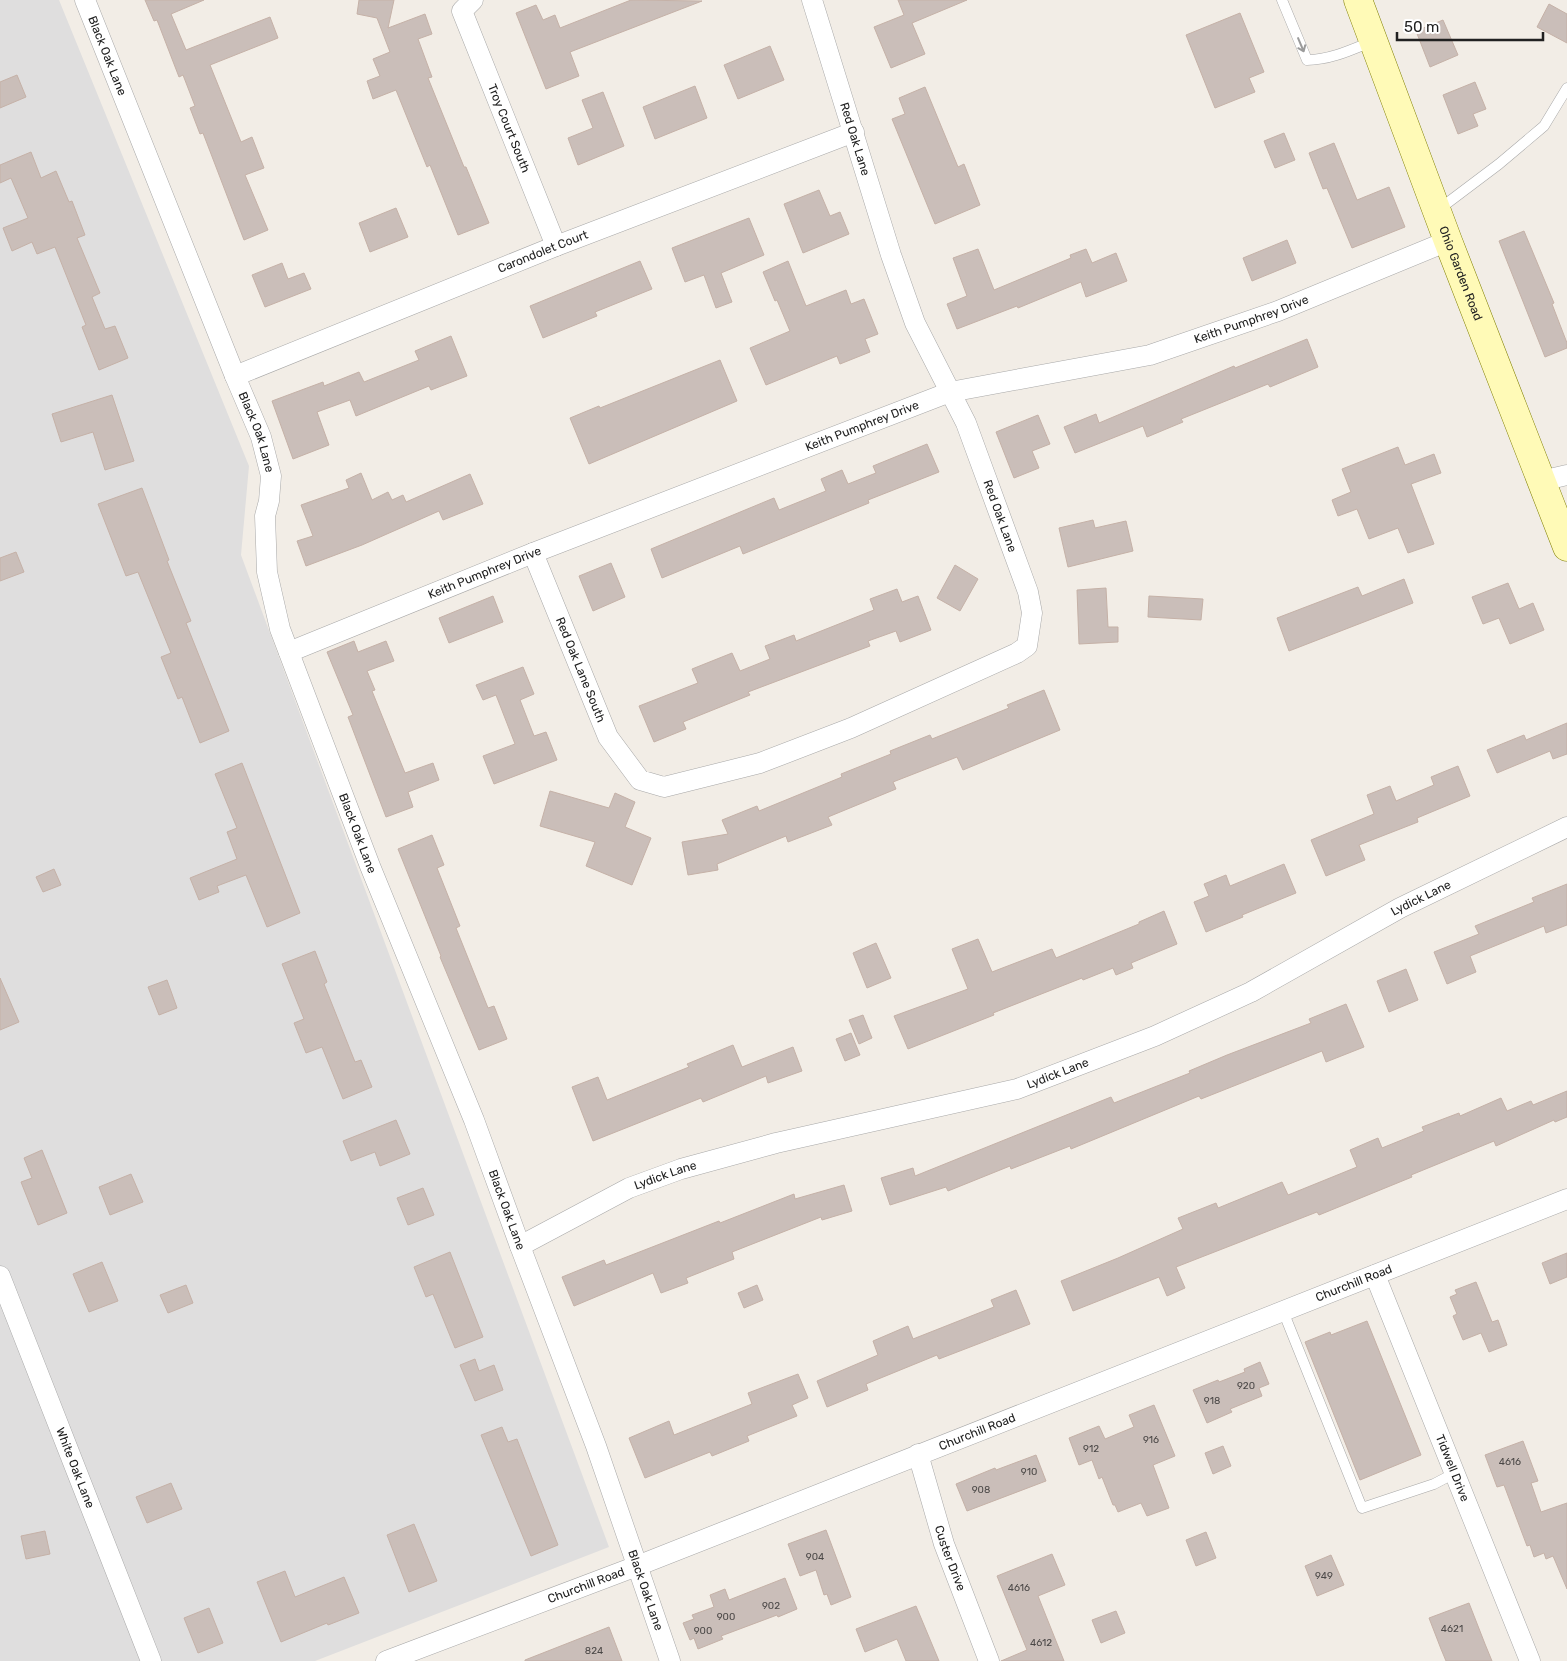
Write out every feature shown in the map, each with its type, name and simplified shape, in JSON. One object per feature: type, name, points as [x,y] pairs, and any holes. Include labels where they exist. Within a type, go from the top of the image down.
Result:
[{"type":"street","name":"Black Oak Lane","points":[[85,0],[261,437],[271,476],[266,516],[267,572],[280,629],[370,866],[474,1120],[596,1446],[670,1661]]},
{"type":"street","name":"Red Oak Lane","points":[[640,780],[664,786],[760,763],[851,728],[1017,653],[1027,646],[1032,613],[1028,592],[966,423],[915,323],[812,0]]},
{"type":"street","name":"Ohio Garden Road","points":[[1358,0],[1448,242],[1567,547]]},
{"type":"street","name":"Troy Court South","points":[[468,6],[556,246]]},
{"type":"street","name":"Carondolet Court","points":[[235,376],[556,246],[854,132]]},
{"type":"street","name":"Keith Pumphrey Drive","points":[[289,652],[533,553],[950,392],[1150,355],[1278,311],[1448,242]]},
{"type":"street","points":[[1541,480],[1567,475]]},
{"type":"street","name":"Red Oak Lane South","points":[[533,553],[608,737],[640,780]]},
{"type":"street","name":"Lydick Lane","points":[[520,1246],[629,1188],[681,1169],[776,1143],[1017,1089],[1155,1036],[1251,992],[1400,908],[1567,827]]},
{"type":"street","name":"Churchill Road","points":[[386,1661],[637,1566],[1567,1199]]},
{"type":"street","name":"Tidwell Drive","points":[[1375,1275],[1530,1661]]},
{"type":"street","name":"White Oak Lane","points":[[0,1276],[151,1661]]},
{"type":"street","name":"Custer Drive","points":[[918,1454],[944,1544],[989,1661]]},
{"type":"lane","points":[[1282,0],[1307,60],[1321,60],[1348,52],[1374,41]]},
{"type":"lane","points":[[1437,211],[1499,164],[1544,126],[1567,88]]},
{"type":"lane","points":[[1283,1311],[1362,1508],[1434,1484],[1455,1473]]},
{"type":"shaded area","points":[[0,0],[59,0],[249,466],[241,555],[609,1547],[315,1661],[0,1661]]},
{"type":"building","points":[[145,0],[204,0],[171,14],[186,50],[270,17],[278,38],[210,65],[241,142],[252,137],[264,168],[245,175],[268,230],[244,240],[203,133],[200,134],[190,108],[195,106],[183,75],[179,77],[157,20],[154,21]]},
{"type":"building","points":[[359,0],[394,0],[388,28],[425,14],[432,34],[418,39],[432,77],[428,78],[489,223],[458,235],[430,165],[427,167],[396,90],[373,99],[367,81],[380,76],[373,59],[390,52],[377,18],[357,14]]},
{"type":"building","points":[[631,0],[702,1],[570,52],[579,76],[546,89],[516,13],[536,5],[543,20],[555,15],[560,28]]},
{"type":"building","points":[[898,0],[967,0],[912,23],[925,54],[891,68],[874,27],[904,15]]},
{"type":"building","points":[[1549,4],[1567,14],[1567,43],[1537,27]]},
{"type":"building","points":[[1240,13],[1264,72],[1249,78],[1255,92],[1215,108],[1186,35]]},
{"type":"building","points":[[1443,20],[1458,55],[1430,67],[1416,31]]},
{"type":"building","points":[[770,46],[784,80],[738,99],[724,65]]},
{"type":"building","points":[[17,75],[26,97],[0,108],[0,82]]},
{"type":"building","points":[[1475,82],[1486,109],[1473,114],[1478,126],[1458,134],[1443,95]]},
{"type":"building","points":[[695,86],[707,118],[655,139],[643,107]]},
{"type":"building","points":[[925,87],[958,167],[964,164],[980,205],[935,224],[892,119],[905,114],[899,98]]},
{"type":"building","points":[[603,92],[624,146],[578,165],[568,138],[593,128],[582,100]]},
{"type":"building","points":[[1284,133],[1295,160],[1275,168],[1264,141]]},
{"type":"building","points":[[1334,143],[1357,200],[1389,187],[1405,227],[1352,248],[1327,188],[1323,189],[1309,153]]},
{"type":"building","points":[[31,152],[41,178],[56,171],[69,202],[72,201],[85,235],[77,238],[100,293],[92,297],[105,329],[115,326],[128,358],[99,370],[82,327],[86,325],[55,247],[37,254],[32,242],[12,251],[3,228],[28,218],[11,178],[0,183],[0,165]]},
{"type":"building","points":[[819,190],[830,216],[840,212],[849,234],[803,253],[784,204]]},
{"type":"building","points":[[396,208],[408,237],[370,252],[359,223]]},
{"type":"building","points":[[749,218],[764,255],[721,273],[732,302],[716,308],[704,275],[685,282],[672,248]]},
{"type":"building","points":[[1524,231],[1554,303],[1552,304],[1567,343],[1567,348],[1545,357],[1499,241]]},
{"type":"building","points":[[1287,240],[1296,263],[1252,281],[1243,258]]},
{"type":"building","points":[[978,249],[994,290],[1071,258],[1070,255],[1086,249],[1092,263],[1116,253],[1127,281],[1086,297],[1081,282],[1018,308],[1017,306],[957,329],[947,304],[967,296],[953,258]]},
{"type":"building","points":[[640,261],[652,289],[595,312],[597,316],[543,338],[530,306]]},
{"type":"building","points":[[788,261],[806,306],[846,290],[851,304],[864,299],[878,334],[865,339],[870,352],[840,364],[837,356],[766,385],[750,348],[790,331],[763,272]]},
{"type":"building","points":[[282,263],[288,279],[304,273],[311,289],[265,307],[252,275]]},
{"type":"building","points":[[451,336],[467,376],[431,390],[429,386],[356,416],[350,400],[317,412],[329,445],[293,459],[272,401],[323,382],[324,386],[359,372],[364,382],[419,360],[415,351]]},
{"type":"building","points":[[1307,339],[1318,367],[1270,387],[1268,384],[1181,419],[1183,422],[1147,437],[1143,426],[1075,453],[1064,427],[1096,414],[1099,423],[1234,366],[1235,368]]},
{"type":"building","points":[[720,360],[737,401],[589,464],[570,418]]},
{"type":"building","points":[[112,395],[134,461],[105,470],[93,432],[61,442],[52,414]]},
{"type":"building","points":[[1038,415],[1050,444],[1032,451],[1039,468],[1014,478],[996,432]]},
{"type":"building","points":[[927,444],[939,472],[868,500],[869,503],[743,554],[740,546],[662,578],[651,549],[774,498],[779,510],[826,491],[821,479],[842,470],[848,484],[876,473],[873,466]]},
{"type":"building","points":[[1398,447],[1405,465],[1434,454],[1441,473],[1411,484],[1434,544],[1408,553],[1398,528],[1369,539],[1357,509],[1338,516],[1332,500],[1351,492],[1342,469]]},
{"type":"building","points":[[361,473],[372,500],[388,492],[392,500],[403,495],[406,502],[470,474],[483,504],[443,520],[439,511],[362,545],[306,566],[297,541],[313,536],[301,505],[349,488],[346,480]]},
{"type":"building","points":[[142,488],[169,560],[167,561],[191,621],[186,623],[229,731],[200,743],[182,697],[178,699],[161,657],[171,653],[138,572],[126,576],[98,504]]},
{"type":"building","points":[[1093,520],[1095,528],[1126,521],[1133,551],[1068,567],[1059,528]]},
{"type":"building","points":[[16,552],[24,572],[0,581],[0,558]]},
{"type":"building","points":[[611,563],[625,597],[593,611],[579,576]]},
{"type":"building","points":[[955,565],[978,579],[960,611],[937,598]]},
{"type":"building","points":[[1404,579],[1413,603],[1289,651],[1277,618],[1358,587],[1362,596]]},
{"type":"building","points":[[1508,583],[1519,609],[1533,603],[1544,630],[1510,644],[1499,618],[1483,624],[1472,597]]},
{"type":"building","points":[[1106,588],[1108,627],[1118,627],[1118,642],[1079,644],[1077,590]]},
{"type":"building","points":[[897,589],[902,602],[918,596],[931,630],[900,642],[896,631],[868,641],[870,646],[748,692],[750,695],[683,722],[686,729],[654,742],[639,706],[698,683],[692,669],[732,653],[740,671],[770,659],[765,646],[794,635],[796,641],[874,610],[870,599]]},
{"type":"building","points":[[493,596],[503,622],[449,643],[439,618]]},
{"type":"building","points":[[1149,596],[1203,599],[1201,620],[1148,617]]},
{"type":"building","points":[[354,641],[358,652],[386,641],[394,661],[367,671],[375,690],[372,691],[405,773],[433,763],[439,780],[408,792],[413,807],[386,817],[348,717],[353,715],[327,652]]},
{"type":"building","points":[[523,667],[534,694],[520,700],[534,736],[546,732],[557,760],[494,784],[483,756],[515,744],[496,695],[483,700],[476,685]]},
{"type":"building","points":[[1044,690],[1060,730],[963,770],[957,757],[893,782],[896,789],[828,817],[832,825],[788,842],[786,836],[717,864],[718,870],[688,875],[682,842],[728,834],[722,820],[757,806],[759,811],[842,777],[841,774],[891,754],[890,751],[930,735],[932,739],[1009,708],[1007,705]]},
{"type":"building","points":[[1567,723],[1567,754],[1553,759],[1550,751],[1497,773],[1487,750],[1524,735],[1526,740]]},
{"type":"building","points":[[242,763],[300,913],[267,927],[246,875],[217,886],[219,892],[199,900],[190,878],[237,859],[227,832],[237,828],[215,774]]},
{"type":"building","points":[[1458,766],[1470,796],[1417,818],[1418,822],[1359,845],[1365,860],[1326,876],[1311,840],[1374,814],[1367,795],[1390,786],[1396,801],[1434,785],[1431,777]]},
{"type":"building","points":[[550,791],[609,808],[615,793],[635,802],[625,827],[651,838],[632,885],[586,866],[595,842],[540,826]]},
{"type":"building","points":[[432,835],[444,865],[437,868],[460,926],[456,928],[488,1008],[494,1006],[507,1039],[479,1050],[398,849]]},
{"type":"building","points":[[1284,864],[1296,893],[1206,932],[1194,902],[1209,896],[1204,884],[1226,875],[1230,886]]},
{"type":"building","points":[[54,869],[61,885],[43,892],[36,877]]},
{"type":"building","points":[[1567,884],[1567,925],[1546,933],[1544,926],[1470,956],[1476,972],[1447,984],[1434,952],[1479,934],[1475,926],[1534,902],[1532,898]]},
{"type":"building","points":[[1164,911],[1177,944],[1131,963],[1133,968],[1116,975],[1113,968],[1083,980],[1082,978],[908,1049],[894,1016],[968,989],[952,949],[978,939],[992,972],[1052,949],[1056,958],[1139,924],[1139,922]]},
{"type":"building","points":[[876,943],[891,978],[867,988],[853,953]]},
{"type":"building","points":[[315,951],[327,982],[324,984],[355,1062],[361,1060],[372,1087],[343,1099],[322,1047],[306,1053],[294,1023],[304,1019],[282,964]]},
{"type":"building","points":[[1406,969],[1418,1000],[1389,1012],[1377,981]]},
{"type":"building","points":[[0,978],[19,1022],[0,1030]]},
{"type":"building","points":[[167,980],[177,1008],[159,1015],[148,987]]},
{"type":"building","points":[[1346,1004],[1364,1047],[1326,1062],[1322,1051],[1201,1099],[1199,1096],[1071,1149],[1070,1146],[1011,1169],[1010,1166],[948,1191],[946,1187],[890,1205],[881,1178],[913,1168],[915,1176],[1111,1097],[1114,1103],[1190,1073],[1189,1071],[1227,1055],[1311,1023],[1309,1019]]},
{"type":"building","points":[[863,1015],[872,1038],[859,1044],[849,1020]]},
{"type":"building","points":[[851,1033],[860,1055],[845,1061],[836,1039]]},
{"type":"building","points":[[733,1045],[742,1067],[793,1047],[802,1071],[768,1083],[766,1076],[703,1102],[701,1098],[593,1141],[572,1087],[598,1077],[607,1100],[689,1067],[687,1064]]},
{"type":"building","points":[[1567,1091],[1567,1117],[1555,1122],[1554,1120],[1496,1146],[1494,1141],[1319,1215],[1317,1212],[1176,1267],[1185,1288],[1167,1296],[1159,1277],[1073,1311],[1061,1281],[1183,1229],[1178,1218],[1216,1203],[1218,1208],[1282,1182],[1288,1195],[1357,1167],[1350,1150],[1378,1138],[1382,1148],[1424,1131],[1422,1127],[1459,1113],[1460,1116],[1501,1098],[1507,1111],[1531,1101],[1533,1105]]},
{"type":"building","points":[[396,1120],[410,1154],[380,1166],[375,1152],[351,1161],[343,1141]]},
{"type":"building","points":[[42,1150],[67,1213],[38,1225],[21,1182],[32,1178],[24,1158]]},
{"type":"building","points":[[131,1174],[143,1202],[110,1215],[99,1187]]},
{"type":"building","points":[[844,1185],[852,1211],[822,1220],[821,1217],[732,1252],[734,1259],[686,1278],[688,1283],[661,1293],[653,1273],[574,1306],[562,1277],[604,1260],[606,1265],[794,1194],[795,1199]]},
{"type":"building","points":[[423,1188],[434,1215],[408,1225],[397,1198]]},
{"type":"building","points":[[450,1252],[483,1337],[455,1348],[433,1294],[426,1297],[414,1267]]},
{"type":"building","points":[[1567,1253],[1567,1277],[1550,1284],[1542,1263]]},
{"type":"building","points":[[102,1262],[118,1301],[89,1312],[73,1274]]},
{"type":"building","points":[[1476,1282],[1492,1322],[1498,1320],[1507,1345],[1489,1352],[1481,1333],[1463,1340],[1453,1316],[1457,1314],[1450,1297],[1457,1294],[1455,1290]]},
{"type":"building","points":[[186,1285],[193,1303],[168,1313],[160,1295]]},
{"type":"building","points":[[757,1285],[763,1300],[744,1308],[738,1293]]},
{"type":"building","points":[[1016,1290],[1030,1324],[939,1359],[937,1355],[866,1384],[868,1390],[827,1407],[817,1381],[878,1355],[873,1341],[908,1326],[913,1339],[994,1307],[991,1300]]},
{"type":"building","points":[[1367,1321],[1421,1455],[1360,1480],[1305,1342],[1330,1332],[1331,1335]]},
{"type":"building","points":[[475,1359],[479,1371],[494,1365],[503,1390],[475,1401],[460,1365]]},
{"type":"building","points":[[1260,1362],[1269,1384],[1259,1388],[1262,1396],[1230,1409],[1232,1412],[1207,1423],[1193,1390],[1245,1372],[1244,1369]]},
{"type":"building","points":[[798,1374],[808,1398],[792,1405],[797,1416],[747,1436],[749,1441],[712,1456],[710,1452],[645,1478],[629,1438],[669,1421],[674,1435],[752,1404],[748,1393]]},
{"type":"building","points":[[1154,1405],[1175,1456],[1153,1465],[1169,1508],[1147,1516],[1141,1503],[1118,1512],[1115,1505],[1113,1505],[1102,1477],[1099,1479],[1092,1460],[1079,1465],[1069,1438],[1099,1426],[1105,1439],[1134,1427],[1129,1415]]},
{"type":"building","points":[[502,1427],[508,1442],[517,1439],[558,1545],[531,1556],[481,1435]]},
{"type":"building","points":[[1523,1441],[1538,1481],[1531,1483],[1541,1512],[1567,1503],[1567,1589],[1553,1556],[1546,1559],[1544,1553],[1534,1557],[1530,1545],[1527,1546],[1504,1485],[1497,1487],[1485,1455]]},
{"type":"building","points":[[1223,1446],[1231,1466],[1213,1474],[1205,1453]]},
{"type":"building","points":[[1036,1455],[1046,1481],[967,1511],[956,1484],[995,1468],[996,1470]]},
{"type":"building","points":[[171,1483],[182,1509],[147,1523],[136,1497]]},
{"type":"building","points":[[414,1524],[437,1581],[409,1592],[387,1535]]},
{"type":"building","points":[[826,1530],[851,1597],[831,1605],[827,1594],[824,1595],[816,1570],[800,1576],[788,1544]]},
{"type":"building","points":[[45,1531],[50,1554],[26,1559],[21,1536]]},
{"type":"building","points":[[1206,1532],[1216,1558],[1196,1566],[1186,1540]]},
{"type":"building","points":[[1052,1554],[1065,1585],[1038,1596],[1064,1661],[1001,1661],[1027,1650],[997,1576]]},
{"type":"building","points":[[1331,1555],[1344,1585],[1317,1596],[1305,1566]]},
{"type":"building","points":[[285,1571],[295,1597],[344,1577],[359,1613],[328,1625],[327,1623],[281,1642],[257,1582]]},
{"type":"building","points":[[785,1578],[797,1609],[721,1636],[723,1639],[698,1649],[694,1638],[690,1640],[683,1623],[694,1619],[692,1615],[714,1607],[710,1595],[725,1589],[729,1600]]},
{"type":"building","points":[[1469,1603],[1492,1661],[1446,1661],[1429,1618]]},
{"type":"building","points":[[916,1606],[939,1661],[906,1661],[897,1639],[865,1652],[856,1629]]},
{"type":"building","points":[[209,1608],[223,1643],[198,1653],[184,1618]]},
{"type":"building","points":[[1116,1611],[1125,1633],[1101,1643],[1092,1620]]},
{"type":"building","points":[[609,1627],[622,1661],[525,1661],[525,1660]]}]
